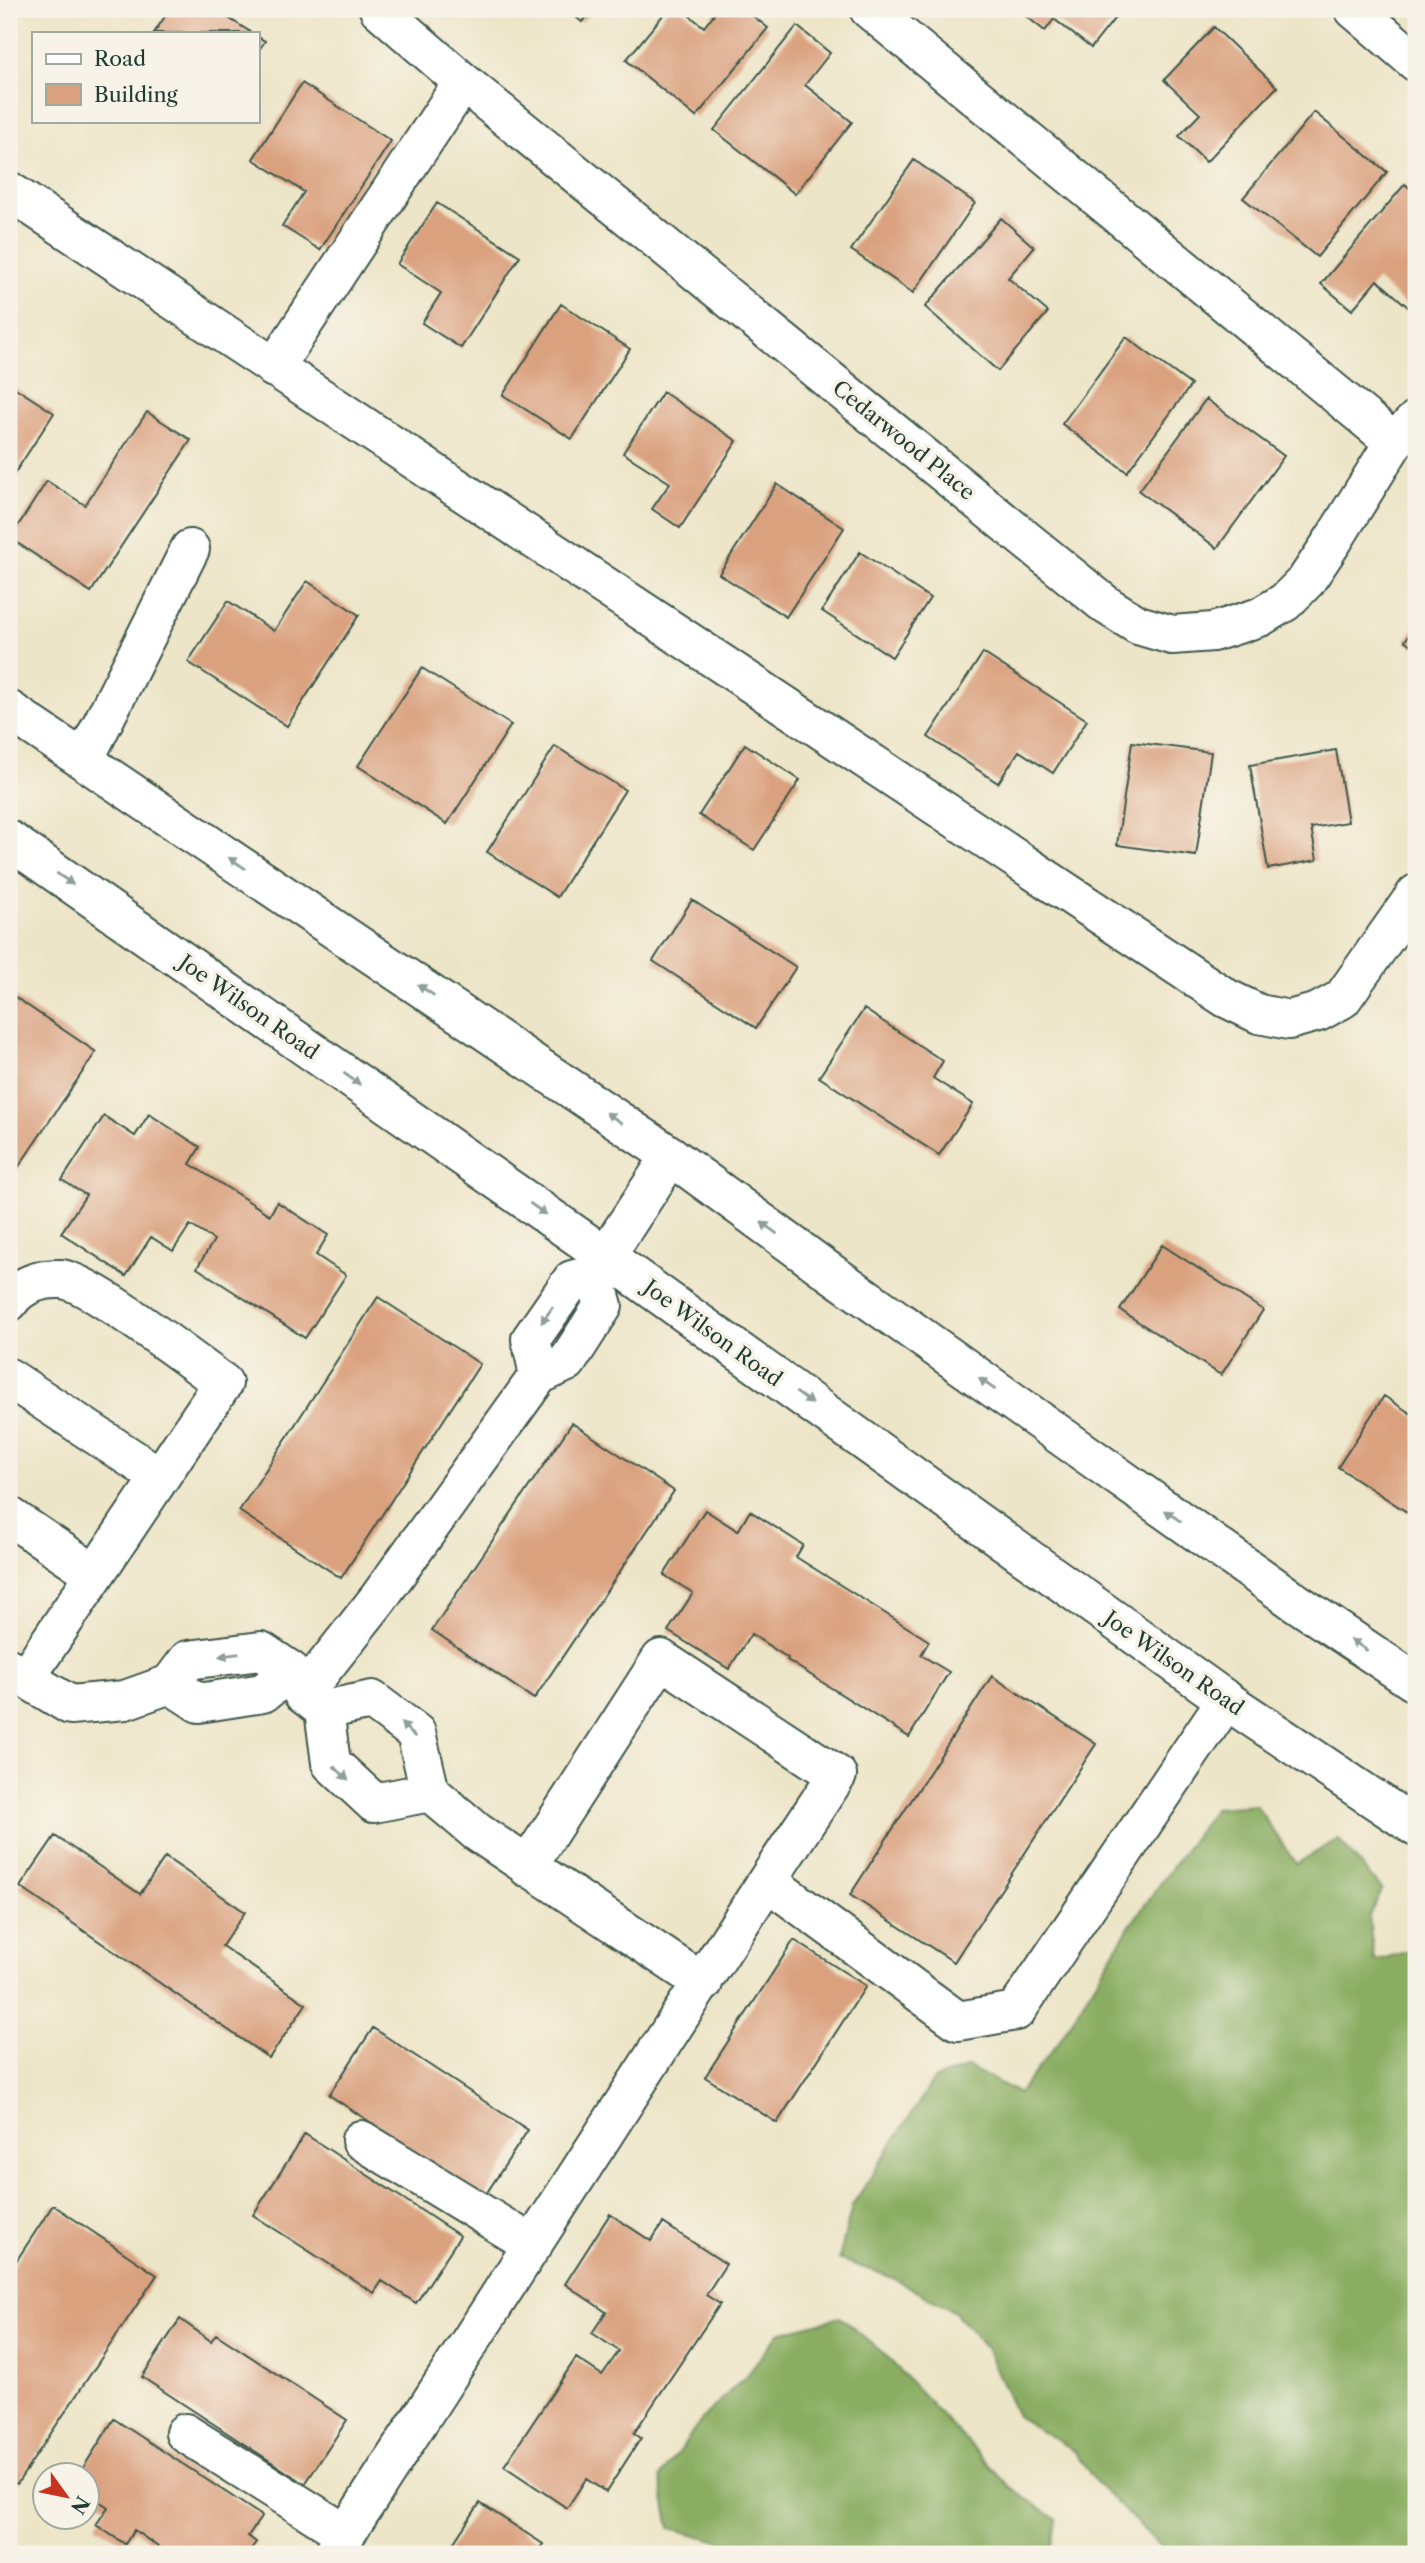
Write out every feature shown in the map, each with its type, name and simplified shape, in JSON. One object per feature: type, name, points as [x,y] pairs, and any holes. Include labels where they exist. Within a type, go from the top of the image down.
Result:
[{"type":"main road","name":"Cedarwood Place","points":[[379,9],[463,82],[1106,605],[1138,625],[1172,635],[1213,632],[1260,617],[1285,603],[1306,580],[1405,431]]},
{"type":"main road","points":[[869,9],[1405,431]]},
{"type":"main road","points":[[1354,9],[1394,22],[1416,62]]},
{"type":"main road","points":[[274,368],[463,82]]},
{"type":"main road","points":[[9,191],[1214,990],[1259,1014],[1289,1020],[1318,1012],[1342,999],[1416,894]]},
{"type":"main road","points":[[84,760],[190,549]]},
{"type":"main road","points":[[9,709],[671,1156],[1271,1586],[1416,1683]]},
{"type":"main road","name":"Joe Wilson Road","points":[[9,840],[600,1266],[1226,1700],[1416,1827]]},
{"type":"main road","points":[[306,1692],[377,1599],[539,1375],[531,1339],[572,1280],[600,1266],[671,1156]]},
{"type":"main road","points":[[9,1302],[14,1294],[34,1282],[63,1279],[91,1291],[223,1383],[95,1574],[17,1673],[70,1704],[125,1700],[170,1684],[188,1660],[261,1651],[306,1692],[331,1763],[374,1803],[430,1792]]},
{"type":"main road","points":[[9,1378],[160,1477]]},
{"type":"main road","points":[[9,1516],[95,1574]]},
{"type":"main road","points":[[185,2433],[340,2544],[837,1775],[661,1659],[527,1867]]},
{"type":"main road","points":[[306,1692],[372,1700],[416,1733],[430,1792],[477,1832],[527,1867],[703,1983]]},
{"type":"main road","points":[[767,1881],[958,2021],[1016,2011],[1226,1700]]},
{"type":"main road","points":[[362,2140],[533,2245]]},
{"type":"green space","points":[[1256,1805],[1296,1864],[1338,1839],[1382,1890],[1369,1917],[1374,1961],[1416,1949],[1416,2554],[1168,2554],[1096,2482],[1073,2450],[1017,2416],[986,2348],[955,2312],[893,2278],[839,2259],[852,2206],[934,2079],[968,2067],[1019,2093],[1060,2040],[1129,1927],[1215,1808]]},
{"type":"green space","points":[[840,2317],[882,2352],[1009,2486],[1057,2520],[1050,2554],[767,2554],[670,2528],[660,2478],[703,2418],[745,2377],[779,2333]]},
{"type":"building","points":[[170,9],[214,9],[250,32],[155,32]]},
{"type":"building","points":[[566,9],[593,9],[582,22]]},
{"type":"building","points":[[668,9],[681,9],[704,27],[718,9],[744,9],[768,28],[696,117],[626,60]]},
{"type":"building","points":[[1017,9],[1122,9],[1091,48],[1054,19],[1045,31]]},
{"type":"building","points":[[797,26],[830,53],[805,85],[852,122],[795,194],[714,130]]},
{"type":"building","points":[[1214,27],[1277,87],[1206,162],[1179,136],[1200,114],[1164,80]]},
{"type":"building","points":[[259,38],[265,41],[259,50]]},
{"type":"building","points":[[302,83],[391,141],[320,250],[282,226],[304,192],[253,159]]},
{"type":"building","points":[[1314,112],[1387,172],[1317,257],[1243,198]]},
{"type":"building","points":[[914,160],[975,203],[913,293],[851,250]]},
{"type":"building","points":[[1405,184],[1416,194],[1416,314],[1377,280],[1352,310],[1321,284]]},
{"type":"building","points":[[437,203],[520,256],[461,348],[422,323],[441,293],[397,264]]},
{"type":"building","points":[[1001,218],[1034,247],[1008,278],[1048,312],[998,371],[925,307]]},
{"type":"building","points":[[561,304],[630,349],[572,439],[503,395]]},
{"type":"building","points":[[1126,337],[1191,385],[1127,472],[1062,424]]},
{"type":"building","points":[[11,385],[54,413],[9,482],[9,389]]},
{"type":"building","points":[[663,392],[737,441],[680,528],[652,509],[670,483],[623,453]]},
{"type":"building","points":[[1206,399],[1284,456],[1217,548],[1139,491]]},
{"type":"building","points":[[147,412],[191,440],[91,592],[10,538],[47,481],[85,505]]},
{"type":"building","points":[[777,484],[844,528],[786,617],[719,574]]},
{"type":"building","points":[[860,552],[930,598],[892,657],[822,611]]},
{"type":"building","points":[[307,581],[359,615],[287,726],[188,662],[228,601],[274,631]]},
{"type":"building","points":[[1416,624],[1416,648],[1405,641]]},
{"type":"building","points":[[983,653],[1087,720],[1053,773],[1019,751],[998,783],[928,737]]},
{"type":"building","points":[[422,668],[511,725],[447,824],[358,766]]},
{"type":"building","points":[[1132,742],[1211,752],[1196,856],[1117,845]]},
{"type":"building","points":[[745,744],[800,780],[754,850],[699,815]]},
{"type":"building","points":[[555,746],[625,790],[557,897],[487,852]]},
{"type":"building","points":[[1336,750],[1348,822],[1311,828],[1317,860],[1268,869],[1250,765]]},
{"type":"building","points":[[692,900],[796,967],[756,1028],[653,961]]},
{"type":"building","points":[[9,993],[96,1052],[9,1181]]},
{"type":"building","points":[[864,1009],[943,1061],[933,1078],[973,1104],[939,1155],[819,1077]]},
{"type":"building","points":[[149,1114],[200,1147],[190,1164],[270,1215],[277,1202],[328,1235],[316,1255],[346,1275],[305,1338],[197,1268],[214,1240],[190,1225],[173,1251],[151,1237],[126,1276],[61,1233],[86,1195],[62,1180],[104,1116],[135,1136]]},
{"type":"building","points":[[1162,1245],[1263,1310],[1221,1375],[1120,1310]]},
{"type":"building","points":[[378,1297],[480,1364],[341,1578],[239,1511]]},
{"type":"building","points":[[1384,1396],[1416,1417],[1416,1505],[1410,1514],[1338,1467]]},
{"type":"building","points":[[572,1423],[674,1491],[534,1699],[432,1630]]},
{"type":"building","points":[[705,1510],[738,1531],[750,1511],[803,1545],[796,1557],[929,1641],[921,1655],[949,1672],[909,1737],[787,1660],[788,1658],[751,1634],[729,1669],[668,1631],[693,1593],[664,1575]]},
{"type":"building","points":[[992,1676],[1096,1744],[954,1962],[850,1895]]},
{"type":"building","points":[[55,1836],[140,1894],[165,1857],[245,1912],[222,1946],[306,2004],[269,2058],[20,1887]]},
{"type":"building","points":[[794,1940],[866,1986],[777,2123],[705,2077]]},
{"type":"building","points":[[373,2028],[528,2130],[484,2197],[329,2095]]},
{"type":"building","points":[[305,2134],[460,2236],[416,2303],[382,2281],[374,2293],[253,2215]]},
{"type":"building","points":[[53,2205],[157,2275],[17,2484],[9,2479],[9,2272]]},
{"type":"building","points":[[610,2214],[651,2241],[663,2223],[726,2264],[706,2295],[720,2304],[634,2433],[641,2438],[606,2492],[586,2479],[567,2508],[504,2466],[576,2358],[602,2375],[619,2351],[592,2333],[606,2312],[565,2284]]},
{"type":"building","points":[[180,2319],[211,2341],[216,2334],[347,2420],[305,2484],[142,2377]]},
{"type":"building","points":[[114,2419],[262,2516],[248,2536],[256,2542],[248,2554],[168,2554],[134,2530],[125,2544],[102,2529],[102,2516],[108,2507],[102,2503],[102,2462],[87,2462]]},
{"type":"building","points":[[480,2503],[543,2544],[536,2554],[446,2554]]}]
